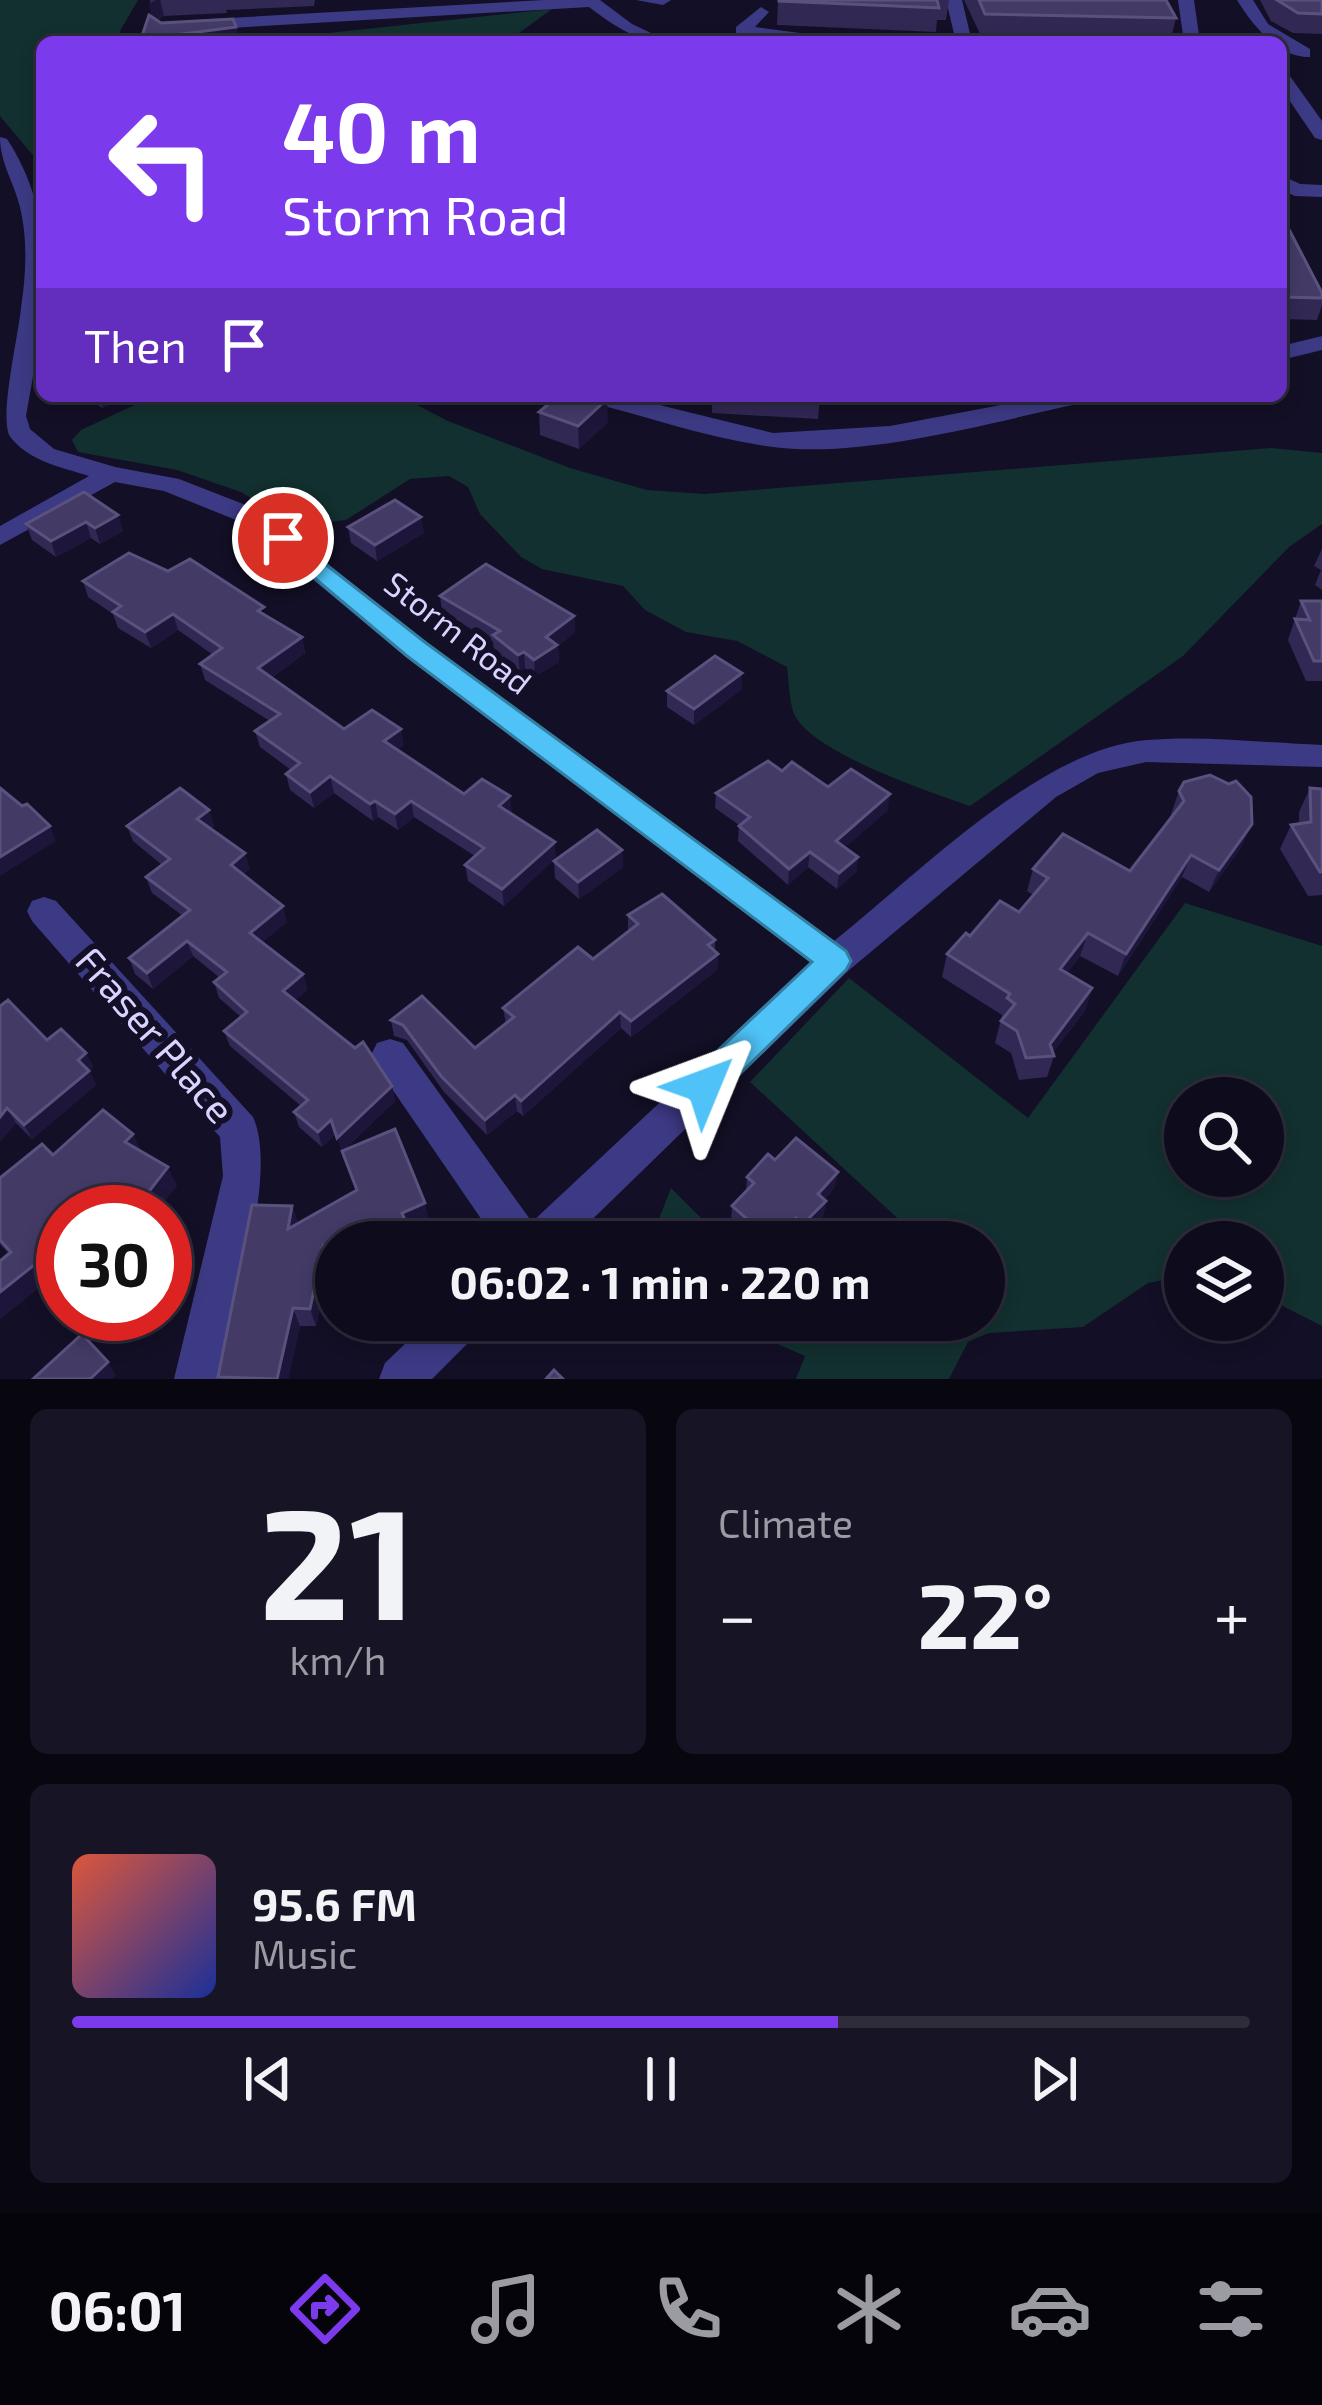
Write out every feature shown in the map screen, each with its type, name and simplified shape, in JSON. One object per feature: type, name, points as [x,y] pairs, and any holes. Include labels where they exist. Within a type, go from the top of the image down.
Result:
[{"type":"street","points":[[954,0],[963,36]]},
{"type":"street","points":[[1186,0],[1197,36]]},
{"type":"street","points":[[1245,0],[1262,27],[1280,36]]},
{"type":"street","points":[[187,25],[590,1],[648,36]]},
{"type":"street","points":[[760,12],[742,30],[786,36]]},
{"type":"street","points":[[1287,84],[1322,134]]},
{"type":"street","points":[[1287,104],[1303,104]]},
{"type":"street","name":"Storm Road","points":[[0,143],[20,170],[32,206],[36,256],[9,438],[111,474],[170,484],[255,518],[416,650],[835,961]]},
{"type":"street","points":[[1287,185],[1295,190],[1322,191]]},
{"type":"street","points":[[1287,352],[1322,343]]},
{"type":"street","points":[[618,402],[773,440],[800,441],[868,435],[1049,402]]},
{"type":"street","points":[[0,537],[111,474]]},
{"type":"street","points":[[562,1221],[835,961],[1045,790],[1089,764],[1146,752],[1322,756]]},
{"type":"street","name":"Fraser Place","points":[[44,911],[239,1130],[242,1176],[196,1379]]},
{"type":"street","points":[[390,1054],[506,1221]]},
{"type":"street","points":[[401,1379],[439,1341]]},
{"type":"green space","points":[[0,0],[138,0],[120,36],[36,36],[36,159],[0,116]]},
{"type":"green space","points":[[552,9],[515,36],[301,36]]},
{"type":"green space","points":[[141,402],[412,402],[570,468],[647,490],[704,494],[1271,448],[1322,453],[1322,524],[1289,547],[1183,656],[970,806],[874,769],[823,743],[794,714],[787,667],[737,641],[686,632],[645,610],[623,586],[542,569],[521,557],[480,514],[468,487],[449,476],[410,479],[346,520],[297,526],[241,492],[177,470],[78,452],[72,440],[81,430]]},
{"type":"green space","points":[[1185,903],[1322,946],[1322,1326],[1284,1307],[1284,1221],[1164,1221],[1164,1280],[1148,1283],[1083,1327],[1005,1332],[1005,1221],[901,1221],[750,1082],[849,978],[1028,1118]]},
{"type":"green space","points":[[671,1188],[704,1221],[658,1221]]},
{"type":"green space","points":[[770,1341],[970,1341],[949,1379],[796,1379],[805,1356]]},
{"type":"building","points":[[937,0],[939,8],[779,1]]},
{"type":"building","points":[[979,0],[1166,0],[1176,18],[985,14]]},
{"type":"building","points":[[1277,0],[1322,0],[1322,14],[1298,13]]},
{"type":"building","points":[[149,15],[161,23],[233,19],[236,27],[167,36],[142,36]]},
{"type":"building","points":[[1287,226],[1322,293],[1322,298],[1287,297]]},
{"type":"building","points":[[551,402],[604,402],[578,426],[539,412]]},
{"type":"building","points":[[84,492],[118,515],[95,528],[86,522],[51,541],[26,524]]},
{"type":"building","points":[[395,500],[421,517],[375,545],[348,527]]},
{"type":"building","points":[[129,553],[168,571],[190,559],[264,607],[258,611],[302,637],[258,668],[344,729],[372,710],[401,729],[384,741],[464,794],[482,779],[510,796],[499,806],[555,842],[502,889],[465,865],[484,848],[411,801],[395,814],[375,801],[370,804],[330,776],[310,792],[286,774],[300,763],[255,731],[280,714],[200,664],[222,648],[173,614],[145,632],[113,612],[121,606],[83,581]]},
{"type":"building","points":[[486,564],[574,616],[546,637],[557,645],[534,660],[524,652],[518,655],[493,635],[500,631],[440,596]]},
{"type":"building","points":[[1301,601],[1322,601],[1322,661],[1314,661],[1295,619],[1310,620]]},
{"type":"building","points":[[715,656],[742,673],[694,709],[667,691]]},
{"type":"building","points":[[768,761],[782,771],[792,762],[828,787],[851,769],[890,794],[836,841],[858,857],[839,873],[810,852],[789,869],[739,826],[750,817],[716,793]]},
{"type":"building","points":[[1210,775],[1229,784],[1236,781],[1251,797],[1252,824],[1219,870],[1191,855],[1126,954],[1088,933],[1060,969],[1092,988],[1050,1044],[1054,1056],[1026,1058],[1017,1031],[1001,1021],[1015,1004],[1007,998],[1010,994],[947,954],[1000,901],[1019,912],[1048,878],[1033,869],[1063,834],[1130,871],[1184,801],[1179,791],[1184,782]]},
{"type":"building","points":[[0,788],[50,826],[0,857]]},
{"type":"building","points":[[180,788],[209,810],[197,819],[245,853],[231,865],[283,906],[250,933],[303,974],[283,991],[355,1048],[363,1042],[392,1086],[337,1138],[331,1120],[318,1132],[294,1112],[308,1100],[224,1031],[247,1012],[214,982],[227,972],[187,941],[147,973],[129,958],[190,910],[146,877],[170,859],[127,826]]},
{"type":"building","points":[[1310,788],[1322,789],[1322,872],[1291,825],[1311,822]]},
{"type":"building","points":[[597,830],[622,850],[578,882],[554,861]]},
{"type":"building","points":[[662,894],[715,940],[708,945],[718,954],[631,1021],[620,1012],[521,1101],[515,1095],[485,1120],[441,1076],[403,1025],[391,1020],[422,996],[475,1048],[514,1017],[503,1008],[578,947],[593,959],[638,924],[628,915]]},
{"type":"building","points":[[8,1000],[47,1040],[61,1029],[86,1053],[78,1060],[89,1071],[24,1125],[7,1108],[0,1117],[0,1006]]},
{"type":"building","points":[[103,1110],[133,1134],[125,1142],[168,1167],[154,1185],[36,1185],[36,1264],[0,1292],[0,1261],[11,1252],[0,1240],[0,1178],[42,1144],[53,1155]]},
{"type":"building","points":[[395,1129],[425,1203],[402,1213],[403,1221],[315,1221],[315,1285],[310,1309],[293,1308],[277,1379],[218,1377],[252,1205],[292,1206],[288,1229],[357,1190],[342,1151]]},
{"type":"building","points":[[796,1138],[838,1172],[818,1194],[826,1201],[806,1221],[750,1221],[732,1206],[754,1183],[747,1177],[768,1154],[775,1160]]},
{"type":"building","points":[[74,1341],[88,1341],[108,1362],[90,1379],[33,1379]]},
{"type":"route","points":[[283,538],[416,650],[835,961],[704,1086]]}]
